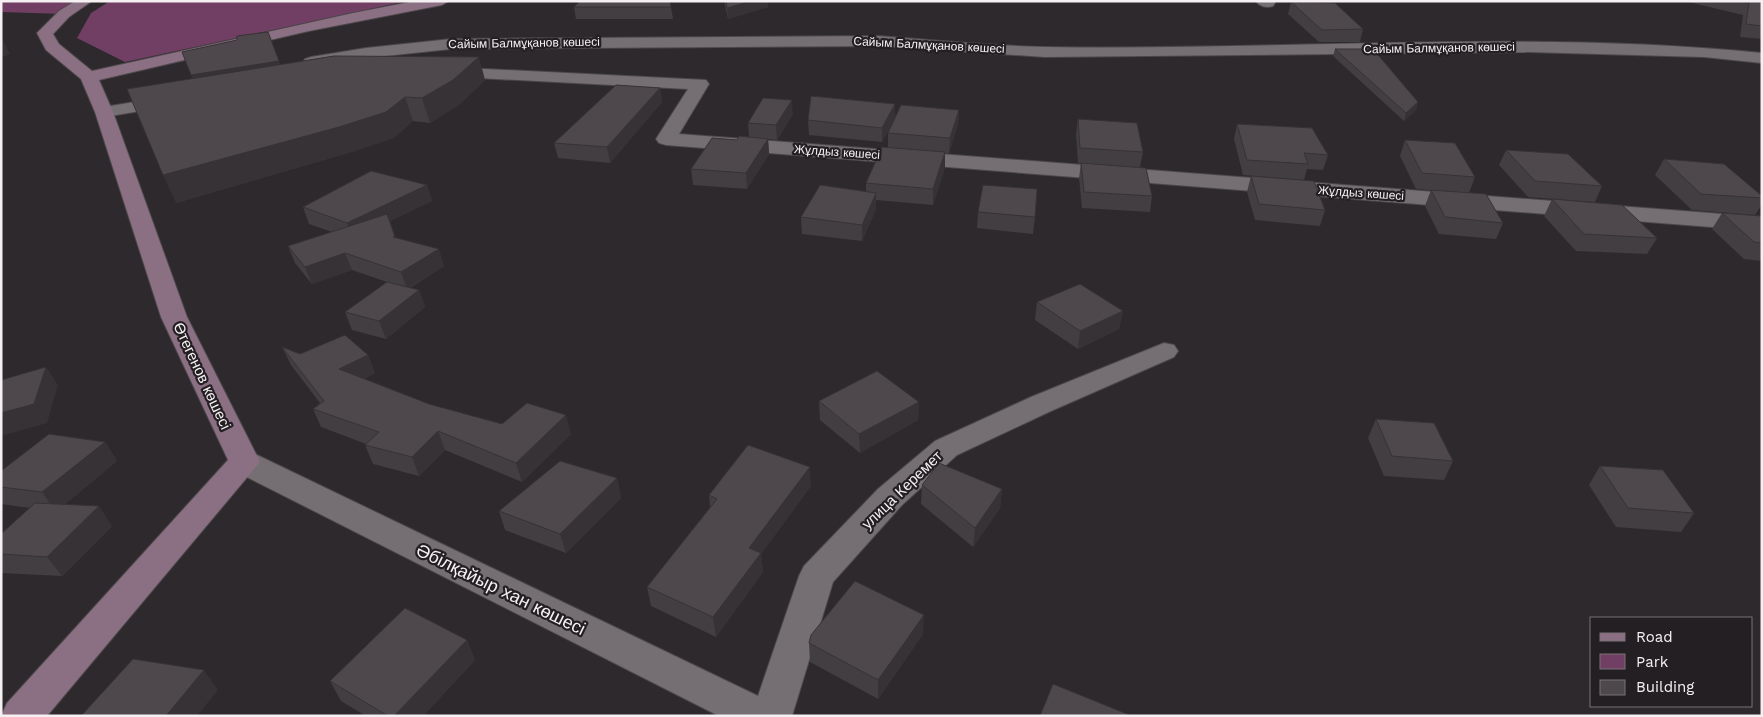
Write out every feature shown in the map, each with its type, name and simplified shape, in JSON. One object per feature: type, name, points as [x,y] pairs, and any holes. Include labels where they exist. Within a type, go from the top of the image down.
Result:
[{"type":"street","name":"Өтегенов көшесі","points":[[85,1],[64,14],[45,33],[52,47],[89,77],[102,109],[174,317],[244,462]]},
{"type":"street","points":[[89,77],[232,42],[378,11],[442,1]]},
{"type":"street","name":"Сайым Балмұқанов көшесі","points":[[368,72],[299,72],[366,52],[451,44],[586,42],[878,41],[1045,52],[1528,47],[1704,52],[1762,58]]},
{"type":"street","name":"Жұлдыз көшесі","points":[[427,72],[467,72],[700,84],[666,139],[1762,224]]},
{"type":"street","points":[[102,109],[185,94]]},
{"type":"street","name":"улица Керемет","points":[[771,716],[817,576],[890,497],[946,448],[1041,404],[1164,351]]},
{"type":"street","points":[[20,716],[244,462]]},
{"type":"street","name":"Әбілқайыр хан көшесі","points":[[244,462],[759,716]]},
{"type":"green space","points":[[1,1],[87,1],[64,14],[1,12]]},
{"type":"green space","points":[[110,1],[407,1],[125,62],[77,38],[91,13]]},
{"type":"building","points":[[580,1],[670,1],[671,7],[574,7]]},
{"type":"building","points":[[726,1],[751,1],[727,8]]},
{"type":"building","points":[[1740,1],[1762,1],[1762,26],[1746,24],[1749,3]]},
{"type":"building","points":[[1291,2],[1335,3],[1363,29],[1322,30]]},
{"type":"building","points":[[268,32],[279,61],[191,75],[182,52],[237,40],[237,36]]},
{"type":"building","points":[[1335,49],[1373,49],[1418,102],[1406,113]]},
{"type":"building","points":[[334,56],[479,57],[453,80],[422,98],[405,97],[386,112],[339,127],[163,175],[127,89]]},
{"type":"building","points":[[616,85],[660,88],[607,147],[554,143]]},
{"type":"building","points":[[811,96],[895,104],[882,128],[808,120]]},
{"type":"building","points":[[763,98],[792,100],[776,125],[748,123]]},
{"type":"building","points":[[901,105],[959,110],[950,138],[888,133]]},
{"type":"building","points":[[1078,119],[1137,123],[1143,152],[1080,148]]},
{"type":"building","points":[[1237,124],[1312,128],[1328,155],[1304,153],[1308,164],[1247,160]]},
{"type":"building","points":[[739,136],[768,139],[746,173],[691,169],[712,138],[737,140]]},
{"type":"building","points":[[1405,140],[1455,143],[1475,177],[1422,173]]},
{"type":"building","points":[[882,147],[945,152],[933,189],[866,183]]},
{"type":"building","points":[[1506,150],[1568,154],[1602,186],[1535,181]]},
{"type":"building","points":[[1664,159],[1724,164],[1762,198],[1701,194]]},
{"type":"building","points":[[1081,163],[1146,168],[1152,196],[1084,192]]},
{"type":"building","points":[[371,171],[427,185],[347,223],[303,207]]},
{"type":"building","points":[[1251,176],[1314,181],[1325,210],[1259,204]]},
{"type":"building","points":[[820,185],[876,193],[862,225],[801,217]]},
{"type":"building","points":[[983,185],[1037,189],[1035,217],[978,212]]},
{"type":"building","points":[[1431,190],[1486,194],[1503,223],[1445,217]]},
{"type":"building","points":[[1552,199],[1622,205],[1657,238],[1584,234]]},
{"type":"building","points":[[1722,213],[1762,216],[1762,243],[1754,242]]},
{"type":"building","points":[[387,214],[395,237],[393,237],[439,249],[401,272],[345,253],[305,267],[288,246]]},
{"type":"building","points":[[387,282],[419,290],[379,321],[345,312]]},
{"type":"building","points":[[1080,284],[1123,311],[1080,331],[1037,302]]},
{"type":"building","points":[[345,335],[368,355],[339,369],[429,404],[502,424],[527,403],[566,415],[516,463],[438,431],[412,457],[365,445],[379,432],[313,409],[324,401],[282,347],[300,354]]},
{"type":"building","points":[[46,367],[34,404],[1,413],[1,380]]},
{"type":"building","points":[[877,371],[919,402],[859,434],[819,401]]},
{"type":"building","points":[[1376,419],[1434,423],[1453,461],[1392,456]]},
{"type":"building","points":[[49,434],[105,442],[42,492],[1,487],[1,471]]},
{"type":"building","points":[[748,445],[810,467],[749,548],[761,553],[713,617],[647,587],[717,499],[709,495]]},
{"type":"building","points":[[560,461],[617,478],[560,534],[499,511]]},
{"type":"building","points":[[939,463],[1002,489],[975,528],[922,485]]},
{"type":"building","points":[[1600,466],[1663,470],[1694,513],[1628,508]]},
{"type":"building","points":[[35,503],[99,506],[47,557],[1,554],[1,534]]},
{"type":"building","points":[[855,581],[924,615],[878,680],[809,643],[811,635]]},
{"type":"building","points":[[405,608],[467,640],[394,716],[388,716],[330,681]]},
{"type":"building","points":[[133,659],[204,670],[166,716],[81,716]]},
{"type":"building","points":[[1053,684],[1132,716],[1040,716]]}]
